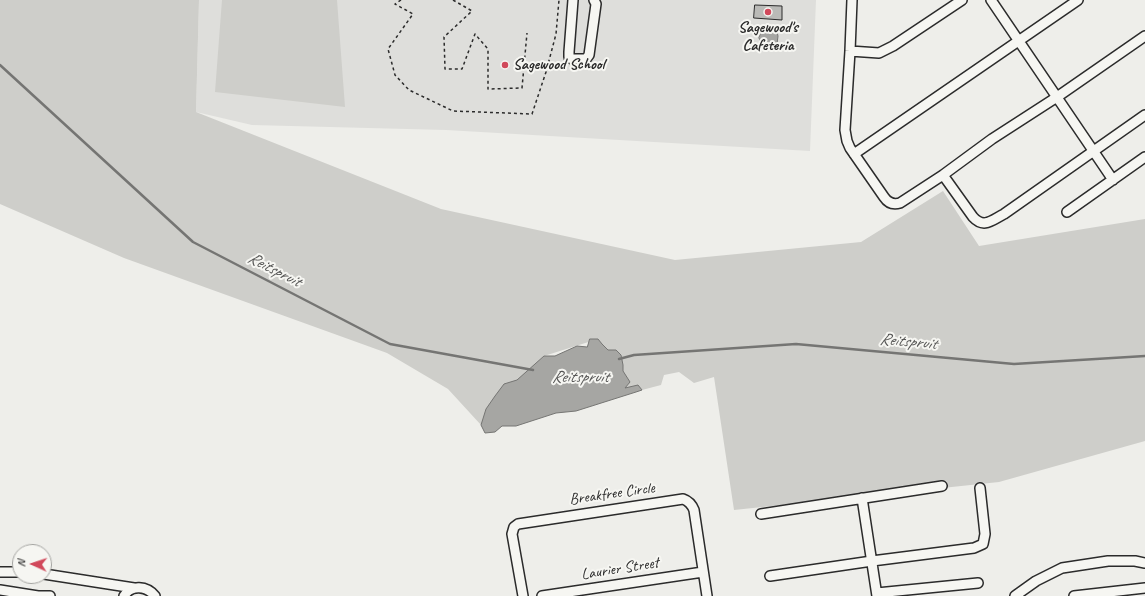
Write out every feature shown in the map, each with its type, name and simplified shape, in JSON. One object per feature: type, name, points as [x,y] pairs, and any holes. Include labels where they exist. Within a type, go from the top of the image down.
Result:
[{"type":"street","points":[[573,0],[568,52],[569,57],[572,59],[586,59],[589,55],[596,4],[594,0]]},
{"type":"street","points":[[852,0],[845,130],[847,141],[854,154],[887,202],[894,204],[900,203],[943,175],[992,139],[1058,97],[1145,36]]},
{"type":"street","points":[[850,51],[874,53],[883,51],[893,46],[962,0]]},
{"type":"street","points":[[991,0],[1113,180]]},
{"type":"street","points":[[854,154],[1078,0]]},
{"type":"street","points":[[943,175],[973,217],[978,222],[985,223],[1004,214],[1145,115]]},
{"type":"street","points":[[1067,212],[1145,157]]},
{"type":"street","points":[[761,514],[942,486]]},
{"type":"street","points":[[770,576],[974,548],[983,544],[985,534],[980,488]]},
{"type":"street","points":[[862,498],[877,594],[978,583]]},
{"type":"street","name":"Breakfree Circle","points":[[523,596],[512,534],[514,526],[518,524],[679,500],[687,500],[692,505],[694,510],[707,596]]},
{"type":"street","points":[[1015,596],[1036,581],[1062,568],[1108,561],[1135,561],[1145,563]]},
{"type":"street","points":[[0,572],[12,572]]},
{"type":"street","name":"Laurier Street","points":[[542,596],[703,572]]},
{"type":"street","points":[[52,575],[134,588],[145,588],[155,596]]},
{"type":"street","points":[[124,596],[129,590],[134,588]]},
{"type":"street","points":[[1074,596],[1145,588]]},
{"type":"street","points":[[0,590],[38,596],[50,596]]},
{"type":"path","points":[[401,0],[395,4],[413,14],[388,49],[396,75],[409,90],[453,111],[532,114],[546,72],[556,34],[559,0]]},
{"type":"path","points":[[453,0],[472,11],[444,37],[445,69],[462,69],[475,34],[488,49],[488,89],[522,88],[527,33]]},
{"type":"shaded area","name":"Reitspruit","points":[[0,0],[199,0],[196,112],[441,209],[675,260],[861,242],[943,191],[979,246],[1145,219],[1145,441],[999,482],[734,510],[714,377],[694,383],[679,372],[664,375],[661,385],[642,390],[624,389],[598,339],[544,356],[481,425],[448,389],[387,353],[124,258],[0,204]]},
{"type":"shaded area","name":"Sagewood School","points":[[199,0],[816,0],[810,151],[446,130],[252,125],[196,112]]},
{"type":"shaded area","points":[[222,0],[337,0],[345,107],[215,92]]},
{"type":"water","points":[[764,26],[776,28],[778,36],[777,44],[767,44],[760,41],[759,38]]},
{"type":"water","name":"Reitspruit","points":[[590,339],[598,339],[608,350],[616,350],[621,355],[623,371],[630,382],[625,388],[638,385],[642,390],[576,411],[556,413],[516,426],[502,426],[495,432],[485,433],[481,425],[486,409],[504,384],[517,380],[544,356],[555,356],[577,346],[587,347]]},
{"type":"building","name":"Sagewood's Cafeteria","points":[[755,5],[782,6],[782,20],[754,18]]},
{"type":"waterway","name":"Reitspruit","points":[[0,65],[193,242],[390,344],[533,370]]},
{"type":"waterway","name":"Reitspruit","points":[[619,359],[634,355],[796,344],[1014,364],[1145,356]]},
{"type":"place","name":"Sagewood's Cafeteria","points":[[768,12]]},
{"type":"place","name":"Sagewood School","points":[[505,65]]}]
